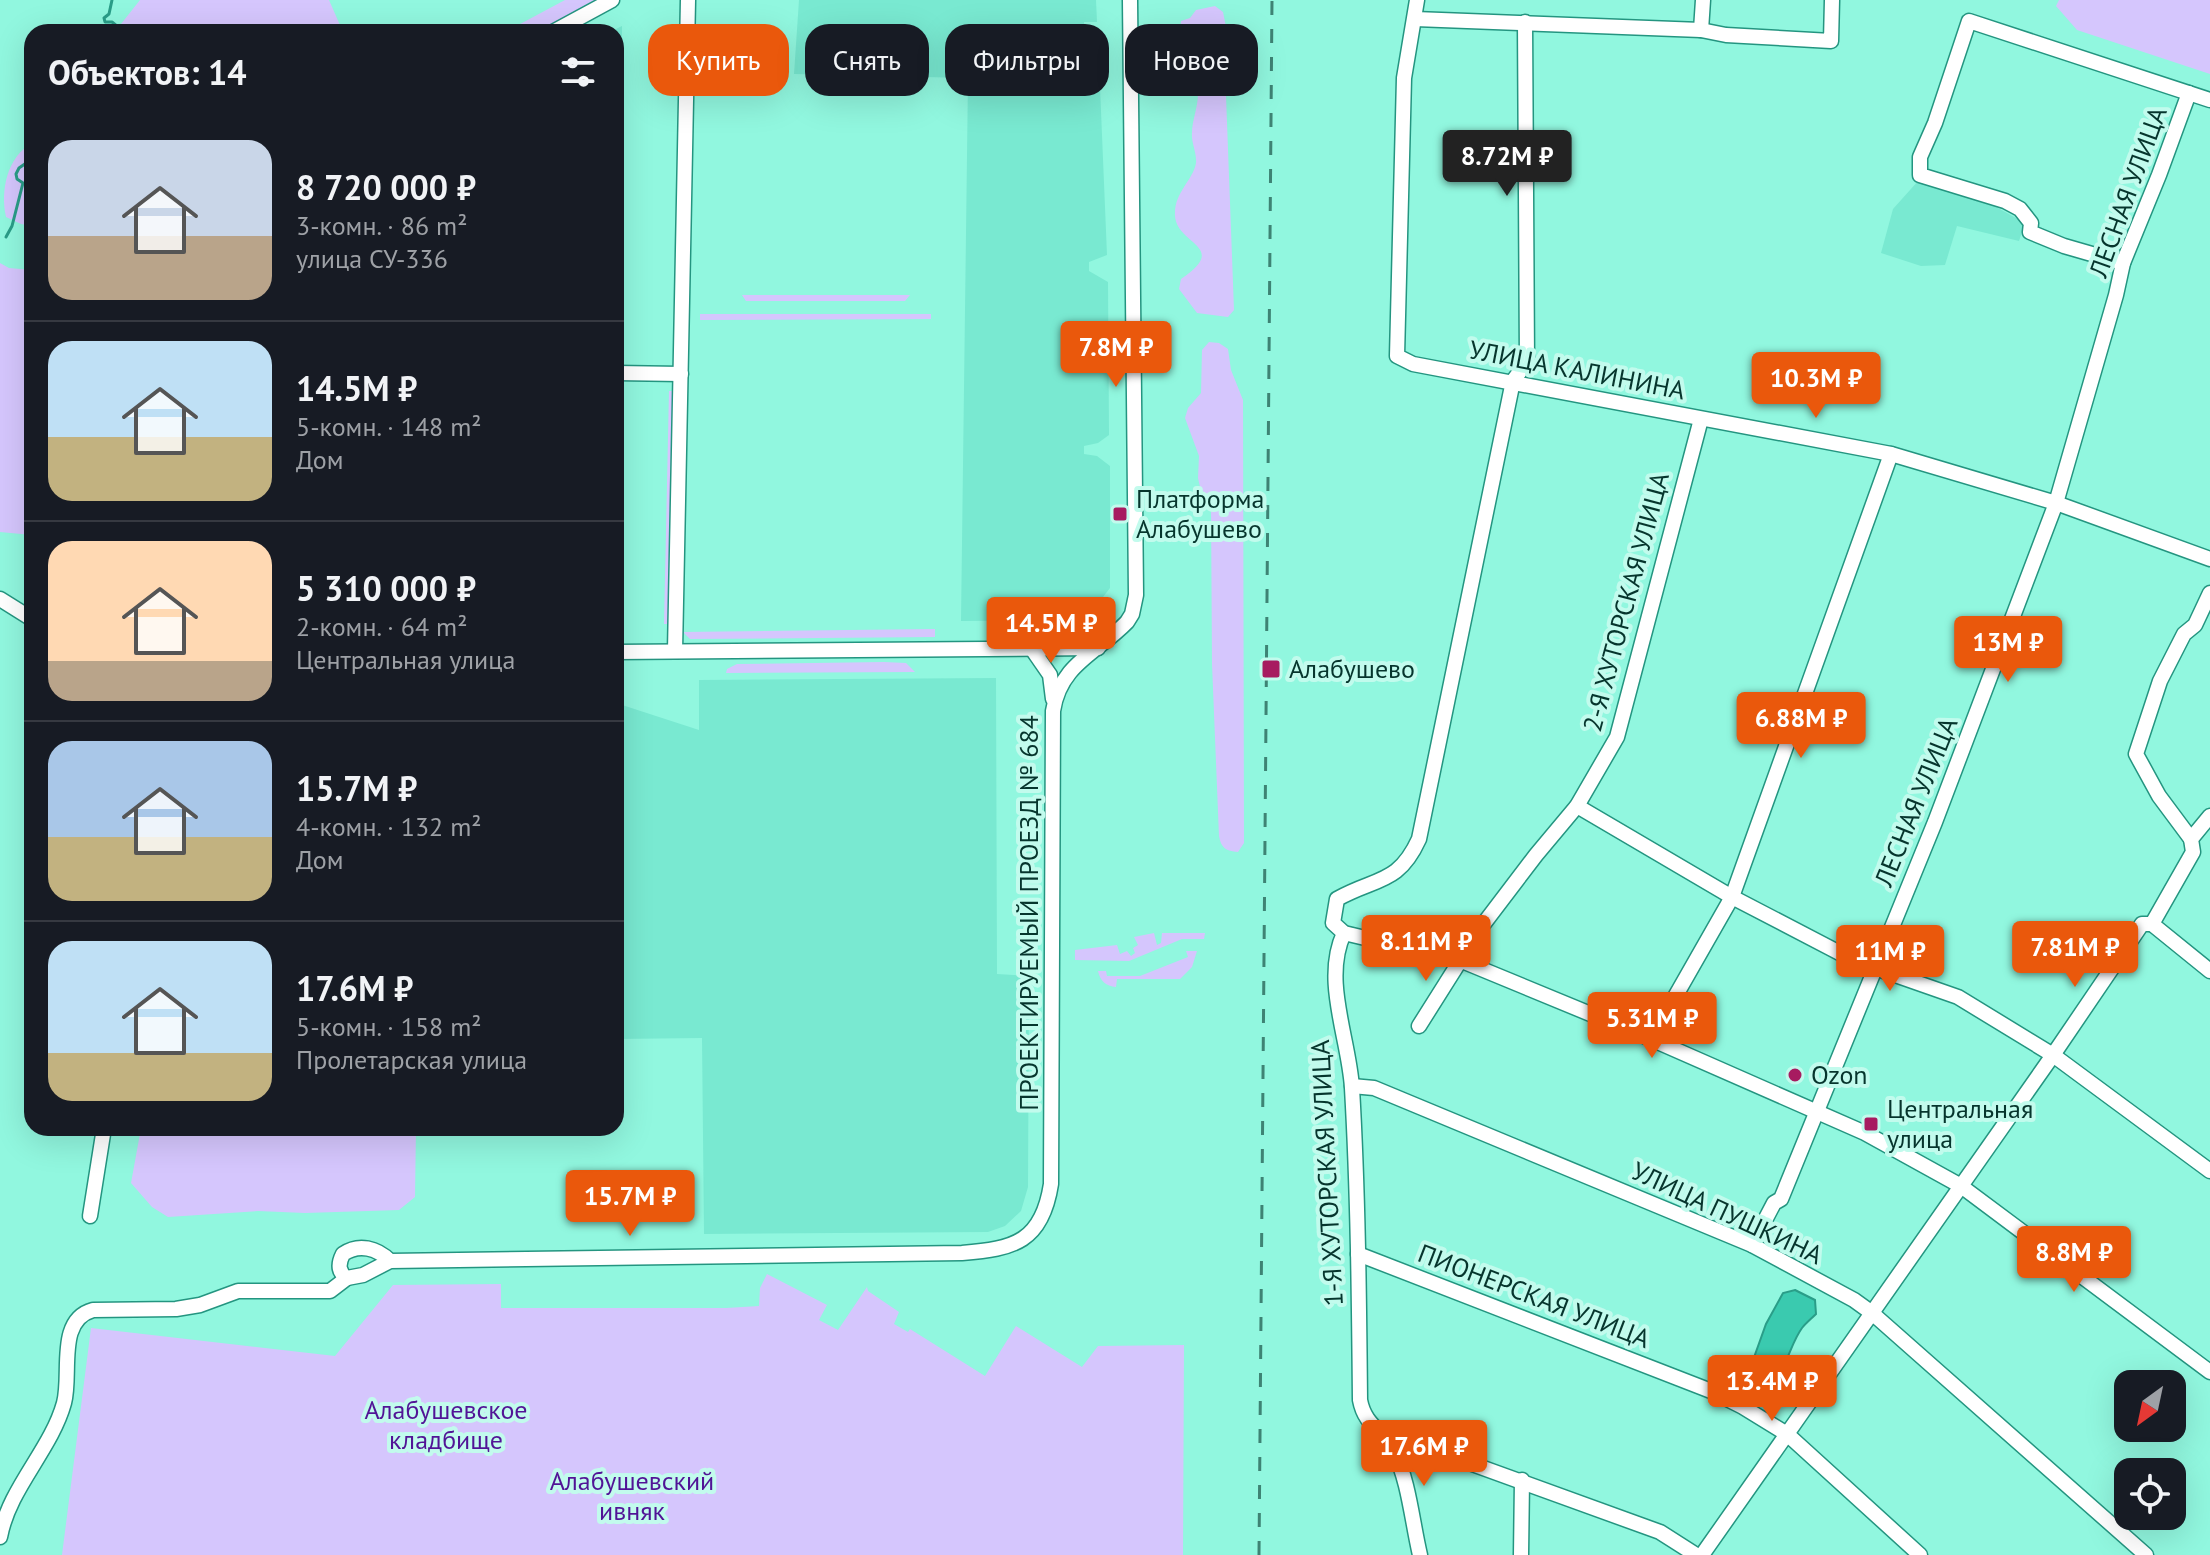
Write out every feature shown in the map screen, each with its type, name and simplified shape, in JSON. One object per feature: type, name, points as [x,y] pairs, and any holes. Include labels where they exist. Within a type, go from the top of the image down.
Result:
[{"type":"street","points":[[568,24],[612,0]]},
{"type":"street","points":[[675,651],[688,0]]},
{"type":"street","name":"ПРОЕКТИРУЕМЫЙ ПРОЕЗД № 684","points":[[390,1261],[962,1253],[1007,1248],[1032,1231],[1045,1210],[1051,1184],[1053,711],[1059,686],[1068,673],[1127,622],[1136,595],[1130,0]]},
{"type":"street","points":[[1417,0],[1415,19],[1701,30],[1726,35],[1831,41],[1832,0]]},
{"type":"street","points":[[1701,30],[1703,0]]},
{"type":"street","name":"УЛИЦА КАЛИНИНА","points":[[1415,19],[1404,78],[1397,356],[1413,364],[1891,454],[2056,503],[2210,559]]},
{"type":"street","points":[[2123,263],[2064,246],[2030,232],[2031,223],[2020,209],[2005,201],[1920,175],[1920,157],[1969,21],[2210,100]]},
{"type":"street","points":[[1513,381],[1527,362],[1525,22]]},
{"type":"street","name":"ЛЕСНАЯ УЛИЦА","points":[[1752,1245],[1774,1203],[1781,1199],[1935,822],[2056,503],[2123,263],[2189,93]]},
{"type":"street","points":[[624,373],[681,374]]},
{"type":"street","name":"1-Я ХУТОРСКАЯ УЛИЦА","points":[[1420,1555],[1393,1448],[1368,1422],[1362,1413],[1360,1400],[1352,1086],[1337,1000],[1336,951],[1344,933],[1333,923],[1337,899],[1397,872],[1410,859],[1419,839],[1513,381]]},
{"type":"street","name":"2-Я ХУТОРСКАЯ УЛИЦА","points":[[1419,1026],[1482,926],[1577,806],[1617,737],[1701,419]]},
{"type":"street","points":[[1651,1039],[1732,897],[1891,454]]},
{"type":"street","points":[[2152,924],[2193,852],[2191,839],[2159,796],[2136,754],[2160,681],[2184,634],[2195,625],[2210,593]]},
{"type":"street","points":[[0,599],[24,614]]},
{"type":"street","points":[[624,652],[1098,648]]},
{"type":"street","points":[[1032,649],[1050,675],[1053,711]]},
{"type":"street","points":[[1577,806],[1732,897],[1874,970],[1901,976],[1958,997],[2053,1055],[2210,1171]]},
{"type":"street","points":[[2191,839],[2210,816]]},
{"type":"street","points":[[1387,1441],[1406,1440],[1522,1480],[1660,1532],[1699,1555],[1872,1313],[2142,924],[2152,924],[2210,971]]},
{"type":"street","points":[[1344,933],[1462,961],[1651,1039],[1865,1133],[1961,1186],[2210,1372]]},
{"type":"street","name":"УЛИЦА ПУШКИНА","points":[[1352,1086],[1374,1088],[1752,1245],[1854,1300],[2146,1555]]},
{"type":"street","points":[[90,1216],[103,1136]]},
{"type":"street","points":[[0,1537],[7,1513],[65,1403],[70,1331],[75,1319],[82,1313],[93,1310],[176,1309],[200,1305],[238,1291],[330,1291],[347,1278],[363,1275],[390,1261],[382,1252],[349,1250],[343,1254],[339,1268],[347,1278]]},
{"type":"street","name":"ПИОНЕРСКАЯ УЛИЦА","points":[[1358,1254],[1711,1391],[1743,1407],[1787,1434],[1920,1555]]},
{"type":"street","points":[[1521,1555],[1522,1480]]},
{"type":"shaded area","points":[[799,0],[1096,0],[1097,22],[945,24],[945,77],[929,77],[929,24],[805,24],[805,74],[794,74]]},
{"type":"shaded area","points":[[968,96],[1100,96],[1107,255],[1089,262],[1089,271],[1108,282],[1109,435],[1098,443],[1084,446],[1084,454],[1097,456],[1110,466],[1110,588],[1096,606],[1073,620],[961,621]]},
{"type":"shaded area","points":[[1919,180],[1987,202],[2025,223],[2019,241],[1957,226],[1945,265],[1921,266],[1881,253],[1893,209]]},
{"type":"shaded area","points":[[996,678],[997,974],[1029,976],[1028,1187],[1021,1211],[1005,1226],[988,1232],[704,1234],[702,1038],[624,1039],[624,706],[699,730],[699,680]]},
{"type":"shaded area","points":[[1795,1290],[1815,1300],[1816,1314],[1802,1328],[1777,1376],[1762,1387],[1752,1383],[1747,1377],[1766,1324],[1783,1293]]},
{"type":"green space","points":[[140,0],[329,0],[340,24],[121,24]]},
{"type":"green space","points":[[565,0],[595,0],[552,24],[520,24]]},
{"type":"green space","points":[[2059,0],[2210,0],[2210,74],[2077,30],[2056,6]]},
{"type":"green space","points":[[1215,6],[1223,12],[1225,24],[1181,24],[1196,10]]},
{"type":"green space","points":[[1198,96],[1226,96],[1234,310],[1228,317],[1197,313],[1179,289],[1181,279],[1201,259],[1201,252],[1177,224],[1175,213],[1178,199],[1196,163],[1192,127]]},
{"type":"green space","points":[[23,149],[24,225],[6,217],[4,207],[7,176]]},
{"type":"green space","points":[[0,263],[9,268],[24,269],[24,534],[0,532]]},
{"type":"green space","points":[[742,295],[910,295],[905,301],[746,301]]},
{"type":"green space","points":[[700,314],[931,314],[931,319],[700,320]]},
{"type":"green space","points":[[1209,342],[1219,343],[1228,349],[1231,370],[1243,400],[1244,843],[1238,852],[1225,848],[1219,836],[1212,664],[1211,503],[1200,487],[1199,456],[1185,418],[1188,408],[1201,393],[1202,350]]},
{"type":"green space","points":[[669,391],[674,391],[669,624],[664,624]]},
{"type":"green space","points":[[935,629],[935,637],[690,639],[683,632]]},
{"type":"green space","points":[[906,663],[915,672],[726,673],[727,669],[737,664]]},
{"type":"green space","points":[[1154,933],[1157,945],[1161,943],[1162,933],[1205,933],[1204,939],[1182,939],[1129,961],[1075,960],[1075,950],[1117,945],[1120,954],[1127,951],[1131,956],[1135,953],[1133,948],[1138,945],[1134,937]]},
{"type":"green space","points":[[1186,951],[1197,951],[1192,967],[1180,979],[1117,979],[1116,987],[1104,982],[1098,971],[1106,971],[1107,976],[1140,976],[1188,957]]},
{"type":"green space","points":[[140,1136],[416,1136],[415,1197],[399,1210],[258,1211],[168,1217],[152,1207],[131,1183]]},
{"type":"green space","name":"Алабушевское кладбище","points":[[767,1274],[827,1305],[819,1320],[838,1330],[867,1287],[868,1291],[899,1312],[894,1324],[908,1332],[910,1329],[985,1376],[1016,1326],[1082,1367],[1098,1346],[1184,1345],[1183,1555],[62,1555],[91,1328],[335,1356],[393,1285],[501,1284],[501,1308],[726,1308],[759,1306],[760,1288]]},
{"type":"waterway","points":[[112,0],[109,14],[104,18],[105,22],[114,24]]},
{"type":"waterway","points":[[6,237],[12,226],[23,183],[16,174],[24,165]]},
{"type":"railway","points":[[1259,1555],[1272,0]]},
{"type":"place","name":"Платформа Алабушево","points":[[1120,514]]},
{"type":"place","name":"Алабушево","points":[[1271,669]]},
{"type":"place","name":"Ozon","points":[[1795,1075]]},
{"type":"place","name":"Центральная улица","points":[[1871,1124]]},
{"type":"park label","name":"Алабушевский ивняк","points":[[632,1496]]}]
